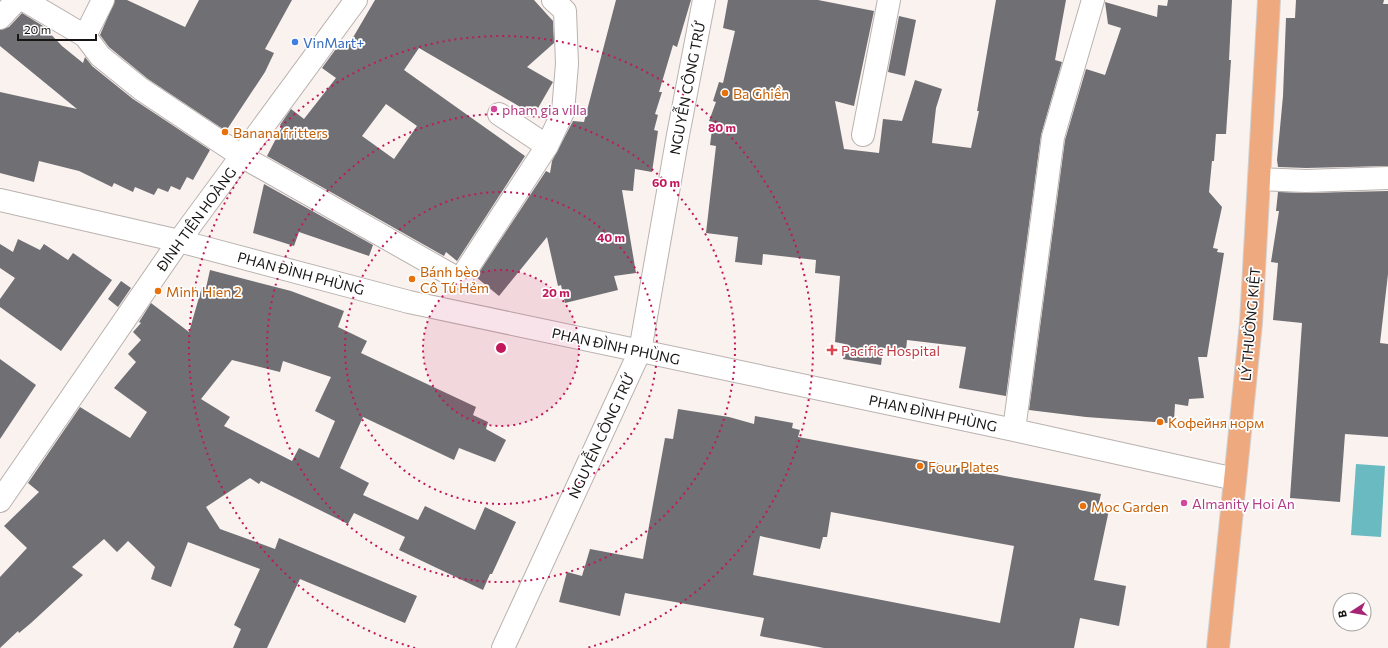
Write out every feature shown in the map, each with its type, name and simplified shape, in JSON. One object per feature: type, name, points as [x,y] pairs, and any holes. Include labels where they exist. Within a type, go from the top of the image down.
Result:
[{"type":"main road","name":"LÝ THƯỜNG KIỆT","points":[[1218,648],[1251,324],[1270,0]]},
{"type":"street","points":[[0,18],[15,2],[20,0]]},
{"type":"street","points":[[24,0],[85,36],[100,56],[141,89],[242,156],[454,277],[461,278],[547,146],[563,112],[567,64],[565,10],[553,0]]},
{"type":"street","points":[[85,36],[103,0]]},
{"type":"street","name":"ĐINH TIÊN HOÀNG","points":[[0,501],[179,241],[356,0]]},
{"type":"street","name":"NGUYỄN CÔNG TRỨ","points":[[503,648],[640,351],[678,135],[704,0]]},
{"type":"street","points":[[863,135],[889,0]]},
{"type":"street","points":[[1014,430],[1054,137],[1093,0]]},
{"type":"street","points":[[498,114],[547,146]]},
{"type":"street","points":[[1260,179],[1306,181],[1388,178]]},
{"type":"street","name":"PHAN ĐÌNH PHÙNG","points":[[0,200],[179,241],[409,302],[1014,430],[1235,480]]},
{"type":"water","points":[[1356,464],[1385,466],[1381,537],[1351,535]]},
{"type":"building","points":[[115,0],[127,0],[185,27],[199,0],[292,0],[265,49],[274,53],[265,72],[226,131],[148,79],[109,47],[100,35]]},
{"type":"building","points":[[375,0],[534,0],[553,21],[554,43],[527,67],[553,82],[534,115],[419,48],[404,70],[525,156],[457,261],[446,252],[444,256],[267,156],[282,127],[280,125],[291,109],[304,119],[336,78],[322,68],[341,42],[348,46]],"holes":[[[386,104],[417,126],[394,159],[362,136]]]},
{"type":"building","points":[[616,0],[691,0],[677,47],[673,45],[659,92],[662,92],[655,114],[658,115],[654,130],[658,131],[652,172],[635,169],[633,191],[622,190],[636,273],[614,276],[618,290],[565,303],[561,285],[558,286],[547,237],[499,296],[476,277],[546,171],[550,173],[552,161],[573,121],[584,122]]},
{"type":"building","points":[[728,0],[818,0],[874,11],[854,106],[835,101],[844,149],[879,153],[883,119],[902,121],[915,80],[942,89],[936,108],[932,143],[971,148],[979,111],[977,111],[996,0],[1066,0],[1055,60],[1062,62],[1041,135],[1006,396],[959,388],[966,347],[907,340],[906,350],[883,348],[881,365],[843,359],[845,344],[835,342],[840,276],[815,273],[816,260],[763,254],[762,265],[735,262],[738,237],[706,233],[716,146],[710,145],[713,122],[709,121],[716,102],[713,101],[719,82],[723,83],[735,31],[723,28]]},
{"type":"building","points":[[1168,0],[1232,0],[1229,60],[1231,60],[1226,134],[1216,134],[1214,161],[1212,161],[1209,192],[1222,207],[1213,248],[1218,249],[1217,252],[1224,253],[1207,357],[1198,357],[1204,398],[1189,399],[1188,406],[1175,404],[1174,421],[1168,423],[1086,417],[1029,410],[1065,140],[1086,69],[1105,75],[1121,28],[1108,24],[1105,2],[1157,17],[1158,5],[1167,6]]},
{"type":"building","points":[[1296,0],[1384,0],[1383,4],[1388,4],[1388,166],[1306,168],[1278,167],[1277,160],[1283,96],[1286,18],[1295,18]]},
{"type":"building","points":[[22,13],[43,26],[62,46],[83,63],[85,57],[92,66],[133,99],[210,150],[193,180],[187,177],[180,190],[171,186],[168,192],[158,188],[154,195],[135,187],[133,192],[114,183],[112,187],[79,171],[39,161],[34,182],[0,173],[0,92],[77,109],[0,46],[0,30],[9,27]]},
{"type":"building","points":[[899,16],[916,20],[905,76],[888,72]]},
{"type":"building","points":[[264,184],[373,245],[369,256],[299,232],[294,246],[253,233]]},
{"type":"building","points":[[1388,191],[1388,274],[1380,343],[1388,344],[1388,437],[1345,434],[1340,502],[1290,498],[1302,323],[1273,320],[1278,263],[1271,262],[1279,211],[1276,211],[1278,192],[1306,193]]},
{"type":"building","points":[[18,239],[40,250],[44,244],[68,260],[73,253],[112,280],[61,351],[0,307],[0,299],[15,278],[0,268],[0,244],[13,252]]},
{"type":"building","points":[[210,270],[291,291],[344,311],[338,327],[367,341],[361,353],[476,407],[473,415],[488,422],[486,429],[506,440],[495,462],[459,448],[454,460],[363,417],[340,468],[369,483],[363,495],[418,520],[425,506],[475,530],[485,507],[516,522],[483,590],[399,550],[405,537],[354,513],[348,524],[261,481],[259,484],[250,478],[206,507],[220,529],[275,549],[279,538],[417,596],[405,623],[300,579],[267,648],[233,648],[241,629],[234,625],[260,569],[188,542],[171,587],[151,579],[155,567],[128,541],[117,552],[104,539],[72,567],[83,575],[31,623],[19,633],[18,631],[0,648],[0,577],[27,548],[4,526],[39,492],[28,483],[80,407],[130,438],[147,412],[114,388],[136,362],[128,354],[141,340],[133,332],[141,323],[139,322],[151,303],[189,332],[202,287],[206,288]],"holes":[[[232,360],[280,372],[283,361],[331,377],[315,411],[335,421],[319,458],[299,448],[292,461],[224,426],[230,417],[201,399]]]},
{"type":"building","points":[[121,281],[131,288],[118,307],[108,299]]},
{"type":"building","points":[[0,359],[36,385],[0,439]]},
{"type":"building","points":[[678,409],[729,417],[754,424],[755,416],[793,423],[792,428],[800,430],[798,437],[1101,494],[1098,507],[1109,510],[1094,580],[1126,586],[1119,626],[1080,618],[1074,648],[824,648],[760,636],[764,618],[625,593],[620,616],[559,602],[567,572],[582,576],[590,549],[643,559],[665,438],[673,439]],"holes":[[[831,512],[1014,546],[1000,623],[753,575],[760,536],[820,549],[823,537],[827,537]]]},
{"type":"place","name":"VinMart+","points":[[295,42]]},
{"type":"place","name":"Ba Ghiền","points":[[725,93]]},
{"type":"place","name":"pham gia villa","points":[[494,109]]},
{"type":"place","name":"Banana fritters","points":[[225,132]]},
{"type":"place","name":"Bánh bèo Cô Tú Hẻm","points":[[412,279]]},
{"type":"place","name":"Minh Hien 2","points":[[158,291]]},
{"type":"place","name":"Pacific Hospital","points":[[832,350]]},
{"type":"place","name":"Кофейня норм","points":[[1160,422]]},
{"type":"place","name":"Four Plates","points":[[920,466]]},
{"type":"place","name":"Almanity Hoi An","points":[[1184,503]]},
{"type":"place","name":"Moc Garden","points":[[1083,506]]}]
